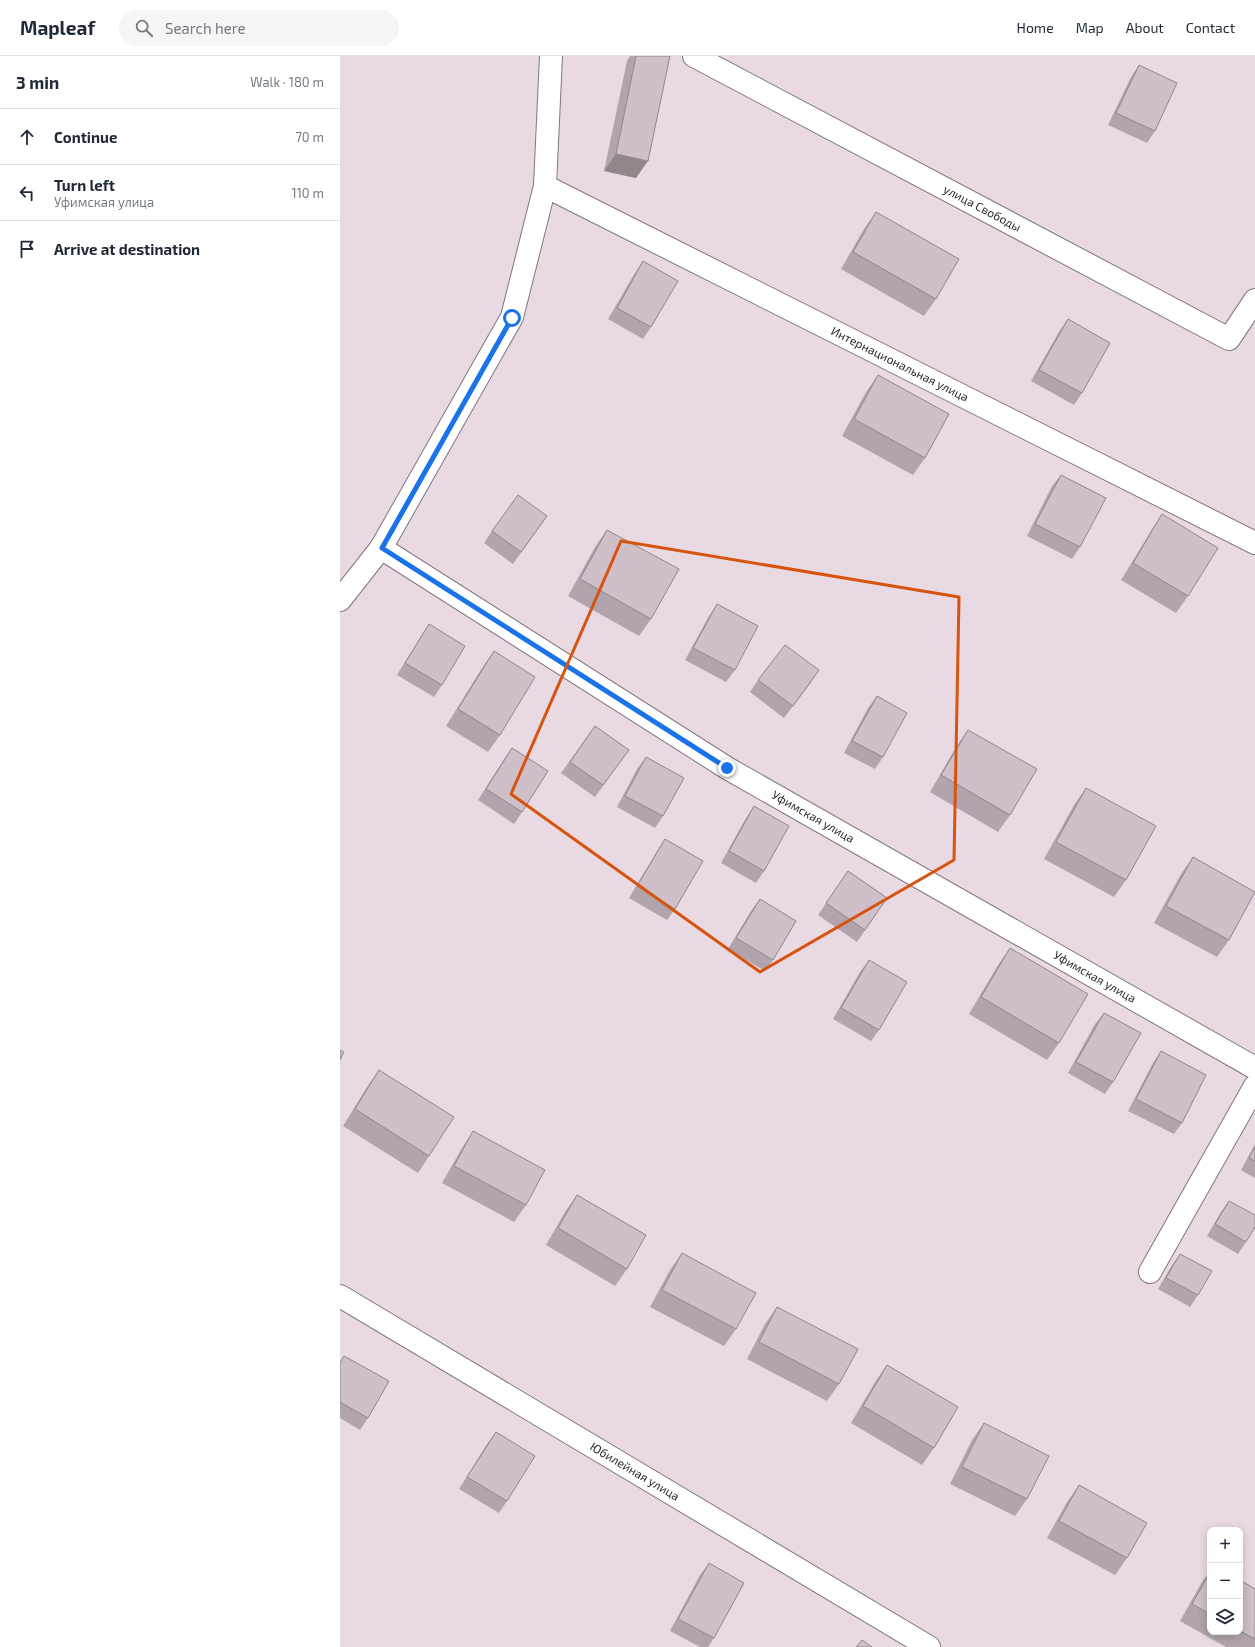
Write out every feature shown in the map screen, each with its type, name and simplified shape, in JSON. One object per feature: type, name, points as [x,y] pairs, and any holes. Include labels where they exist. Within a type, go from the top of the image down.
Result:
[{"type":"street","points":[[340,600],[382,548],[512,318],[545,186],[551,56]]},
{"type":"street","name":"улица Свободы","points":[[694,56],[1229,339],[1255,300]]},
{"type":"street","name":"Интернациональная улица","points":[[545,186],[1255,543]]},
{"type":"street","name":"Уфимская улица","points":[[382,548],[727,768],[1255,1068]]},
{"type":"street","points":[[1150,1272],[1255,1086]]},
{"type":"street","name":"Юбилейная улица","points":[[340,1296],[929,1647]]},
{"type":"highlighted area","points":[[621,541],[959,597],[954,860],[760,972],[511,794]]},
{"type":"building","points":[[636,56],[670,56],[648,161],[616,154]]},
{"type":"building","points":[[1139,65],[1177,83],[1155,131],[1116,113]]},
{"type":"building","points":[[876,212],[959,259],[936,299],[853,252]]},
{"type":"building","points":[[643,261],[678,281],[651,327],[617,308]]},
{"type":"building","points":[[1068,319],[1110,343],[1082,393],[1039,370]]},
{"type":"building","points":[[878,375],[949,414],[925,458],[854,419]]},
{"type":"building","points":[[1061,475],[1106,498],[1080,547],[1035,524]]},
{"type":"building","points":[[518,495],[547,516],[521,552],[492,531]]},
{"type":"building","points":[[1162,514],[1218,548],[1188,596],[1133,563]]},
{"type":"building","points":[[607,530],[679,569],[651,619],[580,579]]},
{"type":"building","points":[[717,604],[758,626],[735,670],[693,648]]},
{"type":"building","points":[[429,624],[465,646],[442,685],[405,663]]},
{"type":"building","points":[[785,645],[819,670],[793,706],[758,680]]},
{"type":"building","points":[[494,651],[535,677],[500,735],[458,709]]},
{"type":"building","points":[[877,696],[907,713],[883,757],[852,741]]},
{"type":"building","points":[[595,726],[629,750],[603,785],[570,762]]},
{"type":"building","points":[[968,730],[1037,769],[1010,815],[941,775]]},
{"type":"building","points":[[512,748],[548,771],[522,812],[486,789]]},
{"type":"building","points":[[646,757],[684,778],[663,816],[625,796]]},
{"type":"building","points":[[1086,788],[1156,826],[1126,880],[1056,842]]},
{"type":"building","points":[[754,806],[789,826],[764,871],[729,851]]},
{"type":"building","points":[[665,839],[703,861],[675,909],[637,886]]},
{"type":"building","points":[[1193,857],[1255,892],[1229,940],[1166,906]]},
{"type":"building","points":[[848,871],[887,898],[865,930],[826,903]]},
{"type":"building","points":[[760,899],[796,921],[773,960],[736,938]]},
{"type":"building","points":[[1010,948],[1088,994],[1059,1043],[981,997]]},
{"type":"building","points":[[869,960],[907,982],[879,1030],[841,1008]]},
{"type":"building","points":[[1104,1013],[1141,1033],[1113,1082],[1076,1062]]},
{"type":"building","points":[[340,1050],[344,1052],[340,1060]]},
{"type":"building","points":[[1161,1051],[1206,1075],[1182,1123],[1136,1099]]},
{"type":"building","points":[[379,1070],[454,1117],[429,1156],[355,1109]]},
{"type":"building","points":[[473,1131],[545,1170],[526,1205],[454,1166]]},
{"type":"building","points":[[1255,1147],[1255,1161],[1249,1158]]},
{"type":"building","points":[[577,1195],[646,1235],[627,1269],[558,1228]]},
{"type":"building","points":[[1229,1201],[1255,1215],[1255,1227],[1246,1242],[1215,1224]]},
{"type":"building","points":[[682,1253],[756,1293],[736,1329],[662,1290]]},
{"type":"building","points":[[1180,1254],[1212,1271],[1198,1295],[1166,1278]]},
{"type":"building","points":[[777,1307],[858,1349],[839,1384],[759,1342]]},
{"type":"building","points":[[344,1356],[389,1381],[368,1418],[340,1402],[340,1363]]},
{"type":"building","points":[[887,1365],[958,1407],[934,1448],[863,1406]]},
{"type":"building","points":[[984,1423],[1049,1456],[1027,1499],[962,1467]]},
{"type":"building","points":[[496,1432],[535,1456],[507,1501],[467,1477]]},
{"type":"building","points":[[1079,1485],[1147,1523],[1127,1558],[1059,1521]]},
{"type":"building","points":[[709,1563],[744,1583],[714,1638],[678,1619]]},
{"type":"building","points":[[1207,1577],[1207,1612],[1192,1604]]},
{"type":"building","points":[[1243,1582],[1255,1589],[1255,1639],[1243,1633]]},
{"type":"building","points":[[862,1640],[872,1647],[856,1647]]},
{"type":"route","points":[[512,318],[382,548],[727,768]]}]
